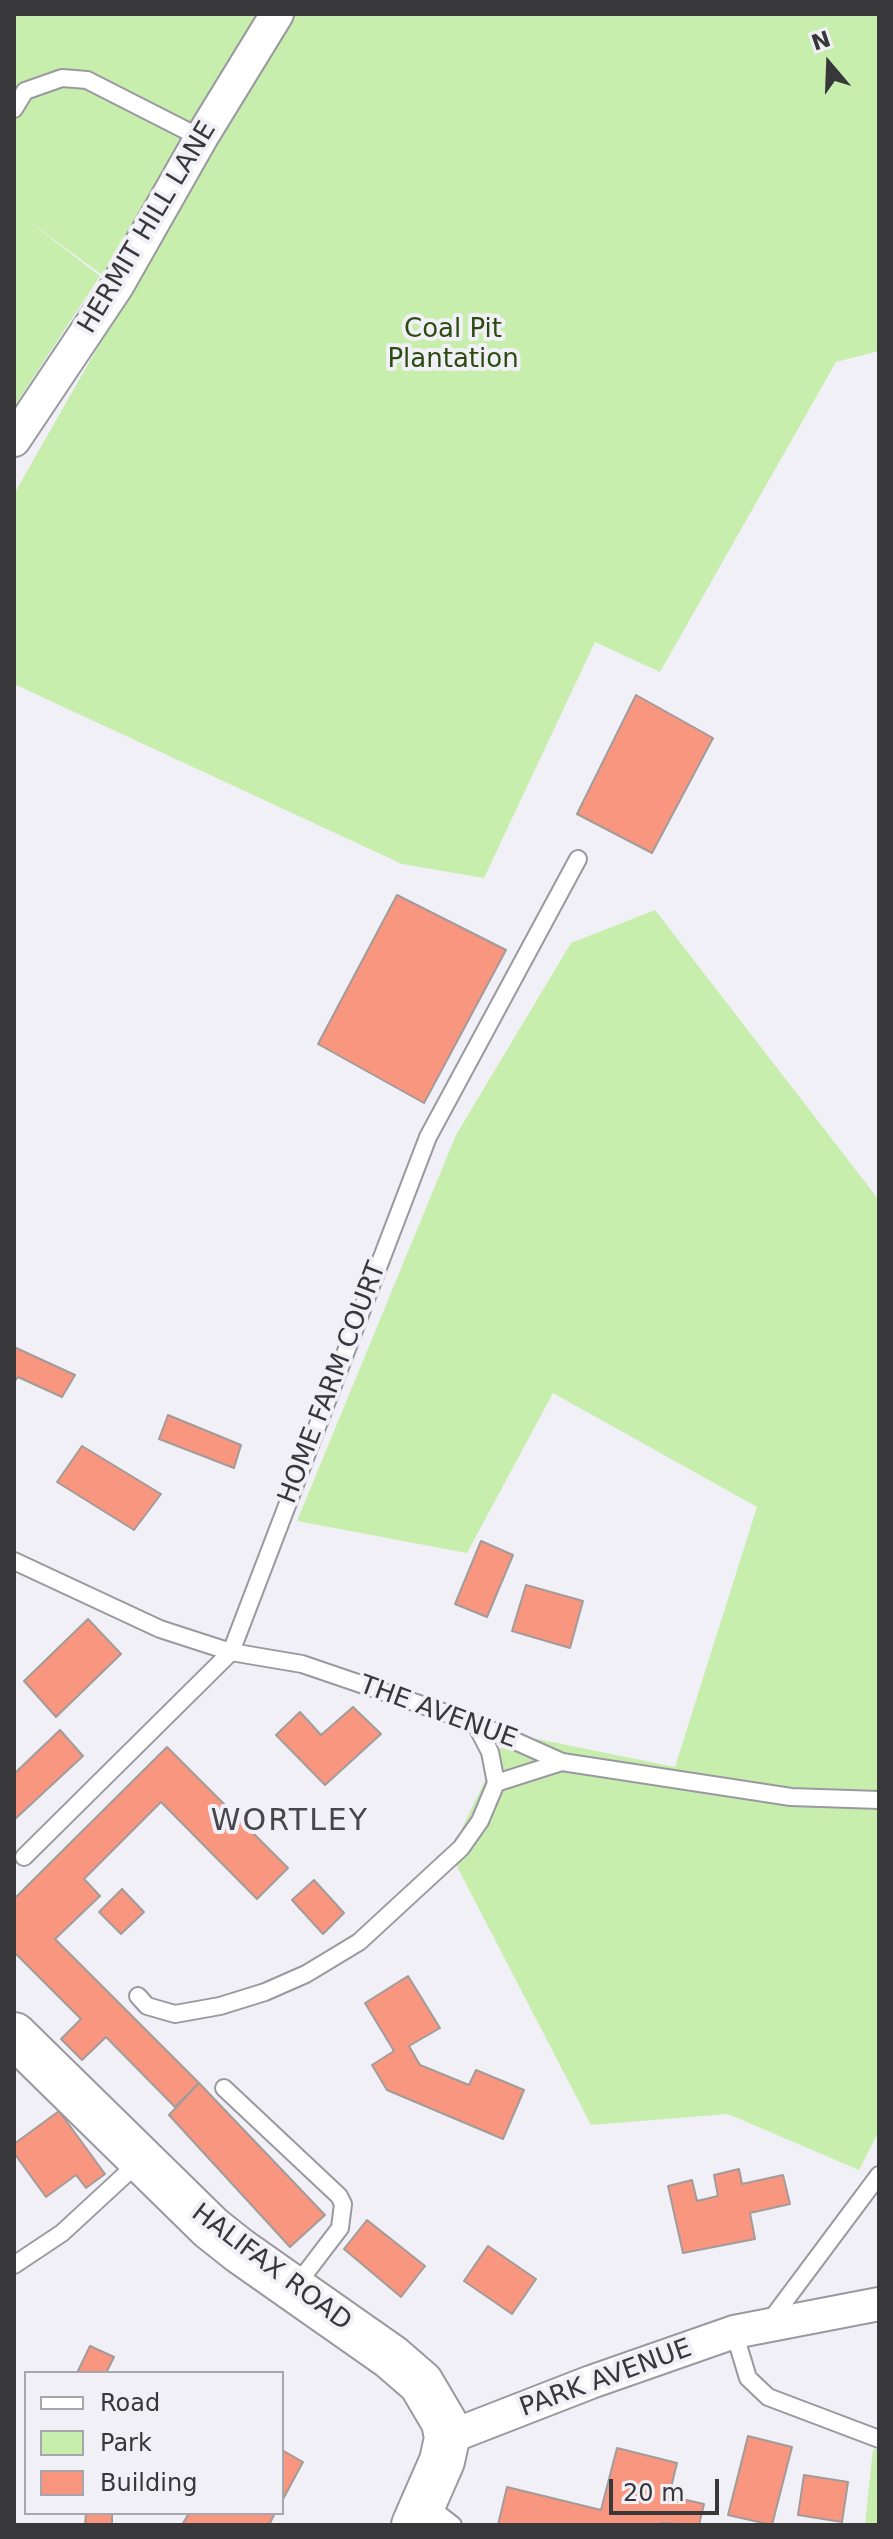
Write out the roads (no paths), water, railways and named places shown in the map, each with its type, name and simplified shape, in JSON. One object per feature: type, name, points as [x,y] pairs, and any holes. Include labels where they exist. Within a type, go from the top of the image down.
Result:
[{"type":"highway","name":"HALIFAX ROAD","points":[[14,2035],[211,2228],[391,2357],[421,2383],[444,2422],[447,2438]]},
{"type":"highway","points":[[431,2518],[447,2438]]},
{"type":"street","name":"HERMIT HILL LANE","points":[[14,440],[117,286],[201,138],[277,14]]},
{"type":"street","name":"PARK AVENUE","points":[[447,2438],[591,2382],[734,2332],[879,2304]]},
{"type":"lane","points":[[14,109],[25,91],[62,78],[87,80],[201,138]]},
{"type":"lane","name":"HOME FARM COURT","points":[[24,1857],[231,1652],[428,1137],[578,859]]},
{"type":"lane","name":"THE AVENUE","points":[[14,1561],[160,1629],[231,1652],[302,1664],[475,1723],[562,1762],[791,1797],[879,1800]]},
{"type":"lane","points":[[138,1996],[147,2006],[175,2014],[220,2006],[265,1992],[306,1974],[359,1942],[461,1848],[480,1821],[496,1783],[490,1752],[475,1723]]},
{"type":"lane","points":[[496,1783],[562,1762]]},
{"type":"lane","points":[[224,2088],[339,2196],[343,2204],[340,2228],[294,2289]]},
{"type":"lane","points":[[14,2265],[62,2233],[140,2161]]},
{"type":"lane","points":[[766,2326],[879,2175]]},
{"type":"lane","points":[[734,2332],[748,2378],[768,2397],[879,2439]]},
{"type":"district","name":"WORTLEY","points":[[290,1822]]},
{"type":"park label","name":"Coal Pit Plantation","points":[[453,345]]}]
